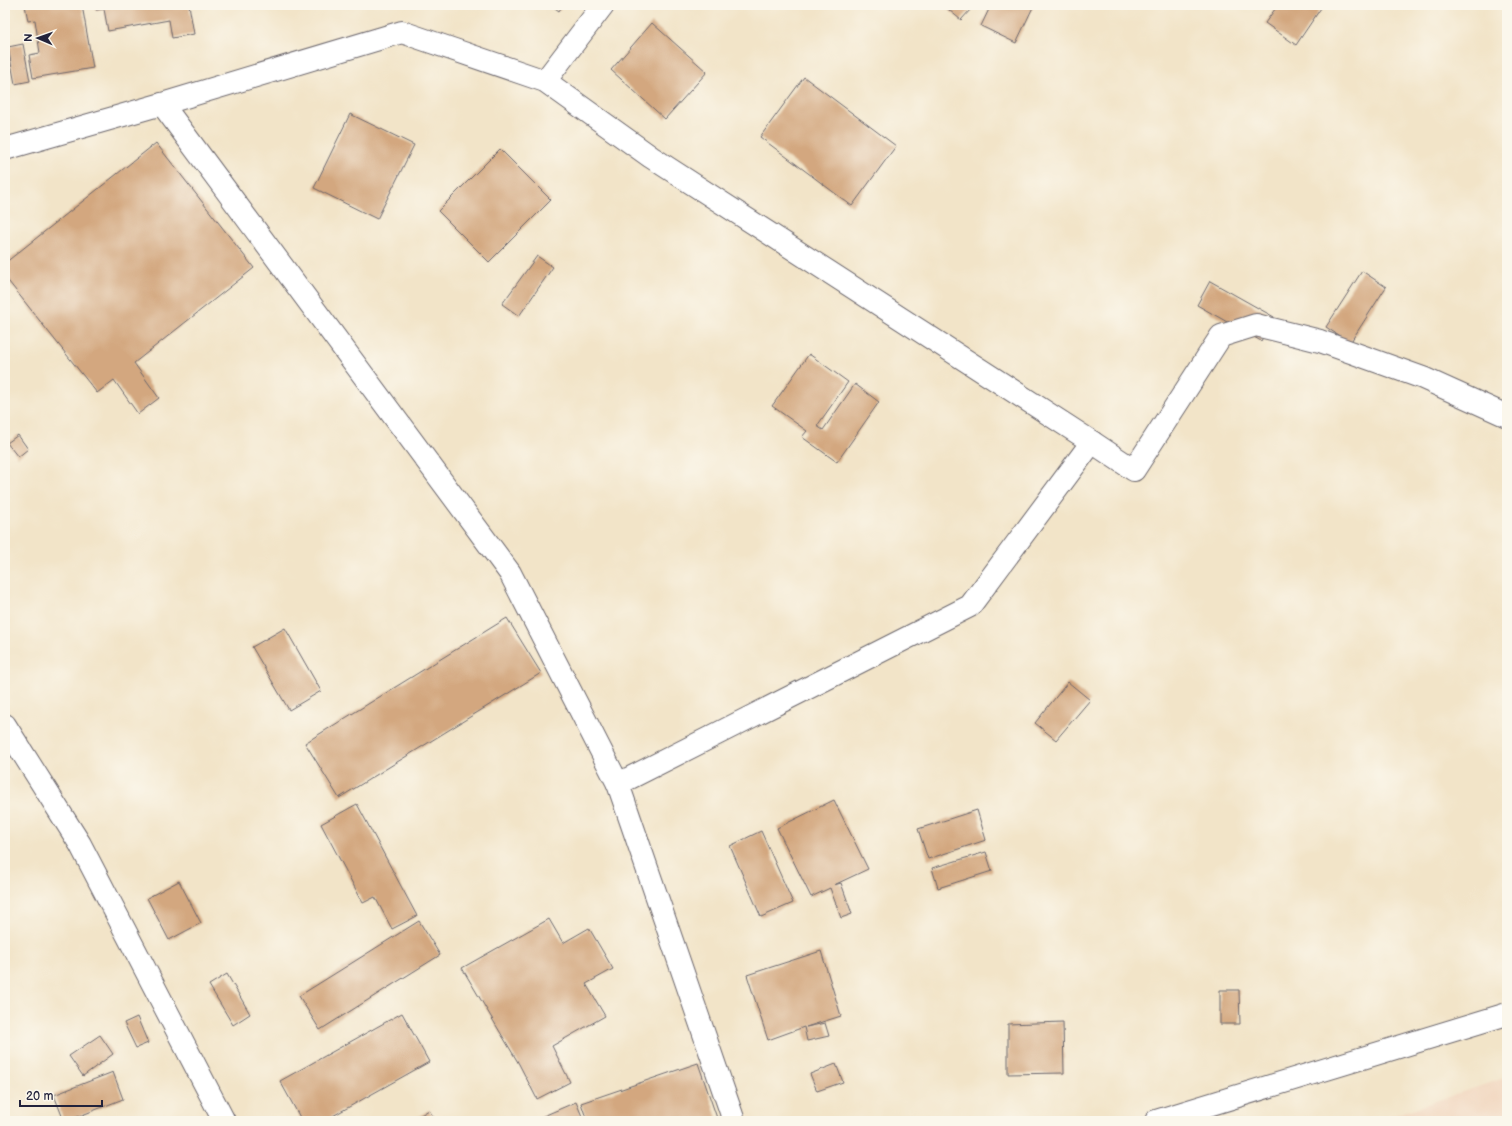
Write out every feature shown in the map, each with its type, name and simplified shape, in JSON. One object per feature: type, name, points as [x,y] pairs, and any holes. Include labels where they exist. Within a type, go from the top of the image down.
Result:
[{"type":"street","points":[[544,81],[603,5]]},
{"type":"street","points":[[5,149],[162,104],[402,32],[544,81],[651,157],[1134,470],[1221,336],[1256,324],[1320,341],[1423,378],[1507,416]]},
{"type":"street","points":[[162,104],[510,573],[618,784],[734,1121]]},
{"type":"street","points":[[618,784],[970,606],[1092,442]]},
{"type":"street","points":[[5,725],[80,844],[224,1121]]},
{"type":"street","points":[[1156,1121],[1507,1014]]},
{"type":"shaded area","points":[[1507,1077],[1507,1121],[1377,1121]]},
{"type":"building","points":[[25,5],[82,5],[93,68],[33,78],[29,55],[40,53],[35,20],[28,21]]},
{"type":"building","points":[[95,5],[189,5],[194,34],[172,38],[169,20],[108,31],[104,9],[96,10]]},
{"type":"building","points":[[551,5],[563,5],[559,11]]},
{"type":"building","points":[[943,5],[967,5],[971,9],[961,20]]},
{"type":"building","points":[[991,5],[1034,5],[1016,43],[981,26]]},
{"type":"building","points":[[1278,5],[1323,5],[1296,45],[1265,23]]},
{"type":"building","points":[[652,23],[707,72],[665,119],[611,70]]},
{"type":"building","points":[[23,44],[30,81],[15,84],[8,47]]},
{"type":"building","points":[[804,77],[896,146],[852,206],[760,137]]},
{"type":"building","points":[[350,114],[414,145],[377,219],[314,188]]},
{"type":"building","points":[[156,143],[254,268],[134,363],[159,398],[138,414],[114,380],[97,393],[5,277],[5,263]]},
{"type":"building","points":[[500,149],[551,200],[489,262],[438,211]]},
{"type":"building","points":[[537,256],[553,267],[519,316],[502,304]]},
{"type":"building","points":[[1362,271],[1386,287],[1350,343],[1326,327]]},
{"type":"building","points":[[1210,281],[1274,317],[1261,341],[1197,305]]},
{"type":"building","points":[[809,354],[848,382],[817,426],[823,430],[855,384],[879,402],[837,462],[802,437],[807,431],[772,406]]},
{"type":"building","points":[[18,435],[28,449],[18,457],[7,443]]},
{"type":"building","points":[[507,618],[541,673],[339,798],[305,743]]},
{"type":"building","points":[[285,628],[321,691],[289,710],[252,647]]},
{"type":"building","points":[[1068,682],[1090,700],[1056,740],[1035,723]]},
{"type":"building","points":[[834,800],[868,869],[834,885],[841,883],[852,914],[841,918],[830,888],[811,897],[777,828]]},
{"type":"building","points":[[357,804],[417,916],[392,929],[375,897],[363,903],[321,824]]},
{"type":"building","points":[[977,810],[986,840],[928,859],[918,829]]},
{"type":"building","points":[[761,831],[793,903],[761,917],[730,846]]},
{"type":"building","points":[[986,852],[992,871],[938,888],[932,868]]},
{"type":"building","points":[[179,881],[201,923],[169,940],[147,898]]},
{"type":"building","points":[[549,919],[563,943],[589,928],[613,969],[586,984],[605,1016],[552,1046],[570,1082],[537,1099],[519,1064],[462,968]]},
{"type":"building","points":[[419,921],[440,955],[320,1030],[299,996]]},
{"type":"building","points":[[821,951],[841,1016],[806,1027],[825,1023],[829,1036],[807,1041],[804,1027],[768,1040],[747,975]]},
{"type":"building","points":[[227,974],[250,1014],[233,1025],[209,985]]},
{"type":"building","points":[[1220,990],[1239,990],[1240,1024],[1220,1024]]},
{"type":"building","points":[[402,1013],[429,1062],[324,1121],[302,1121],[280,1081]]},
{"type":"building","points":[[137,1017],[148,1043],[136,1048],[124,1023]]},
{"type":"building","points":[[1063,1022],[1064,1073],[1008,1074],[1008,1024]]},
{"type":"building","points":[[100,1035],[113,1054],[83,1076],[69,1056]]},
{"type":"building","points":[[698,1063],[718,1121],[587,1121],[581,1103]]},
{"type":"building","points":[[836,1064],[843,1082],[817,1091],[810,1074]]},
{"type":"building","points":[[113,1072],[123,1099],[64,1121],[54,1095]]},
{"type":"building","points":[[576,1102],[584,1121],[540,1121],[539,1118]]},
{"type":"building","points":[[429,1110],[436,1121],[411,1121]]}]
